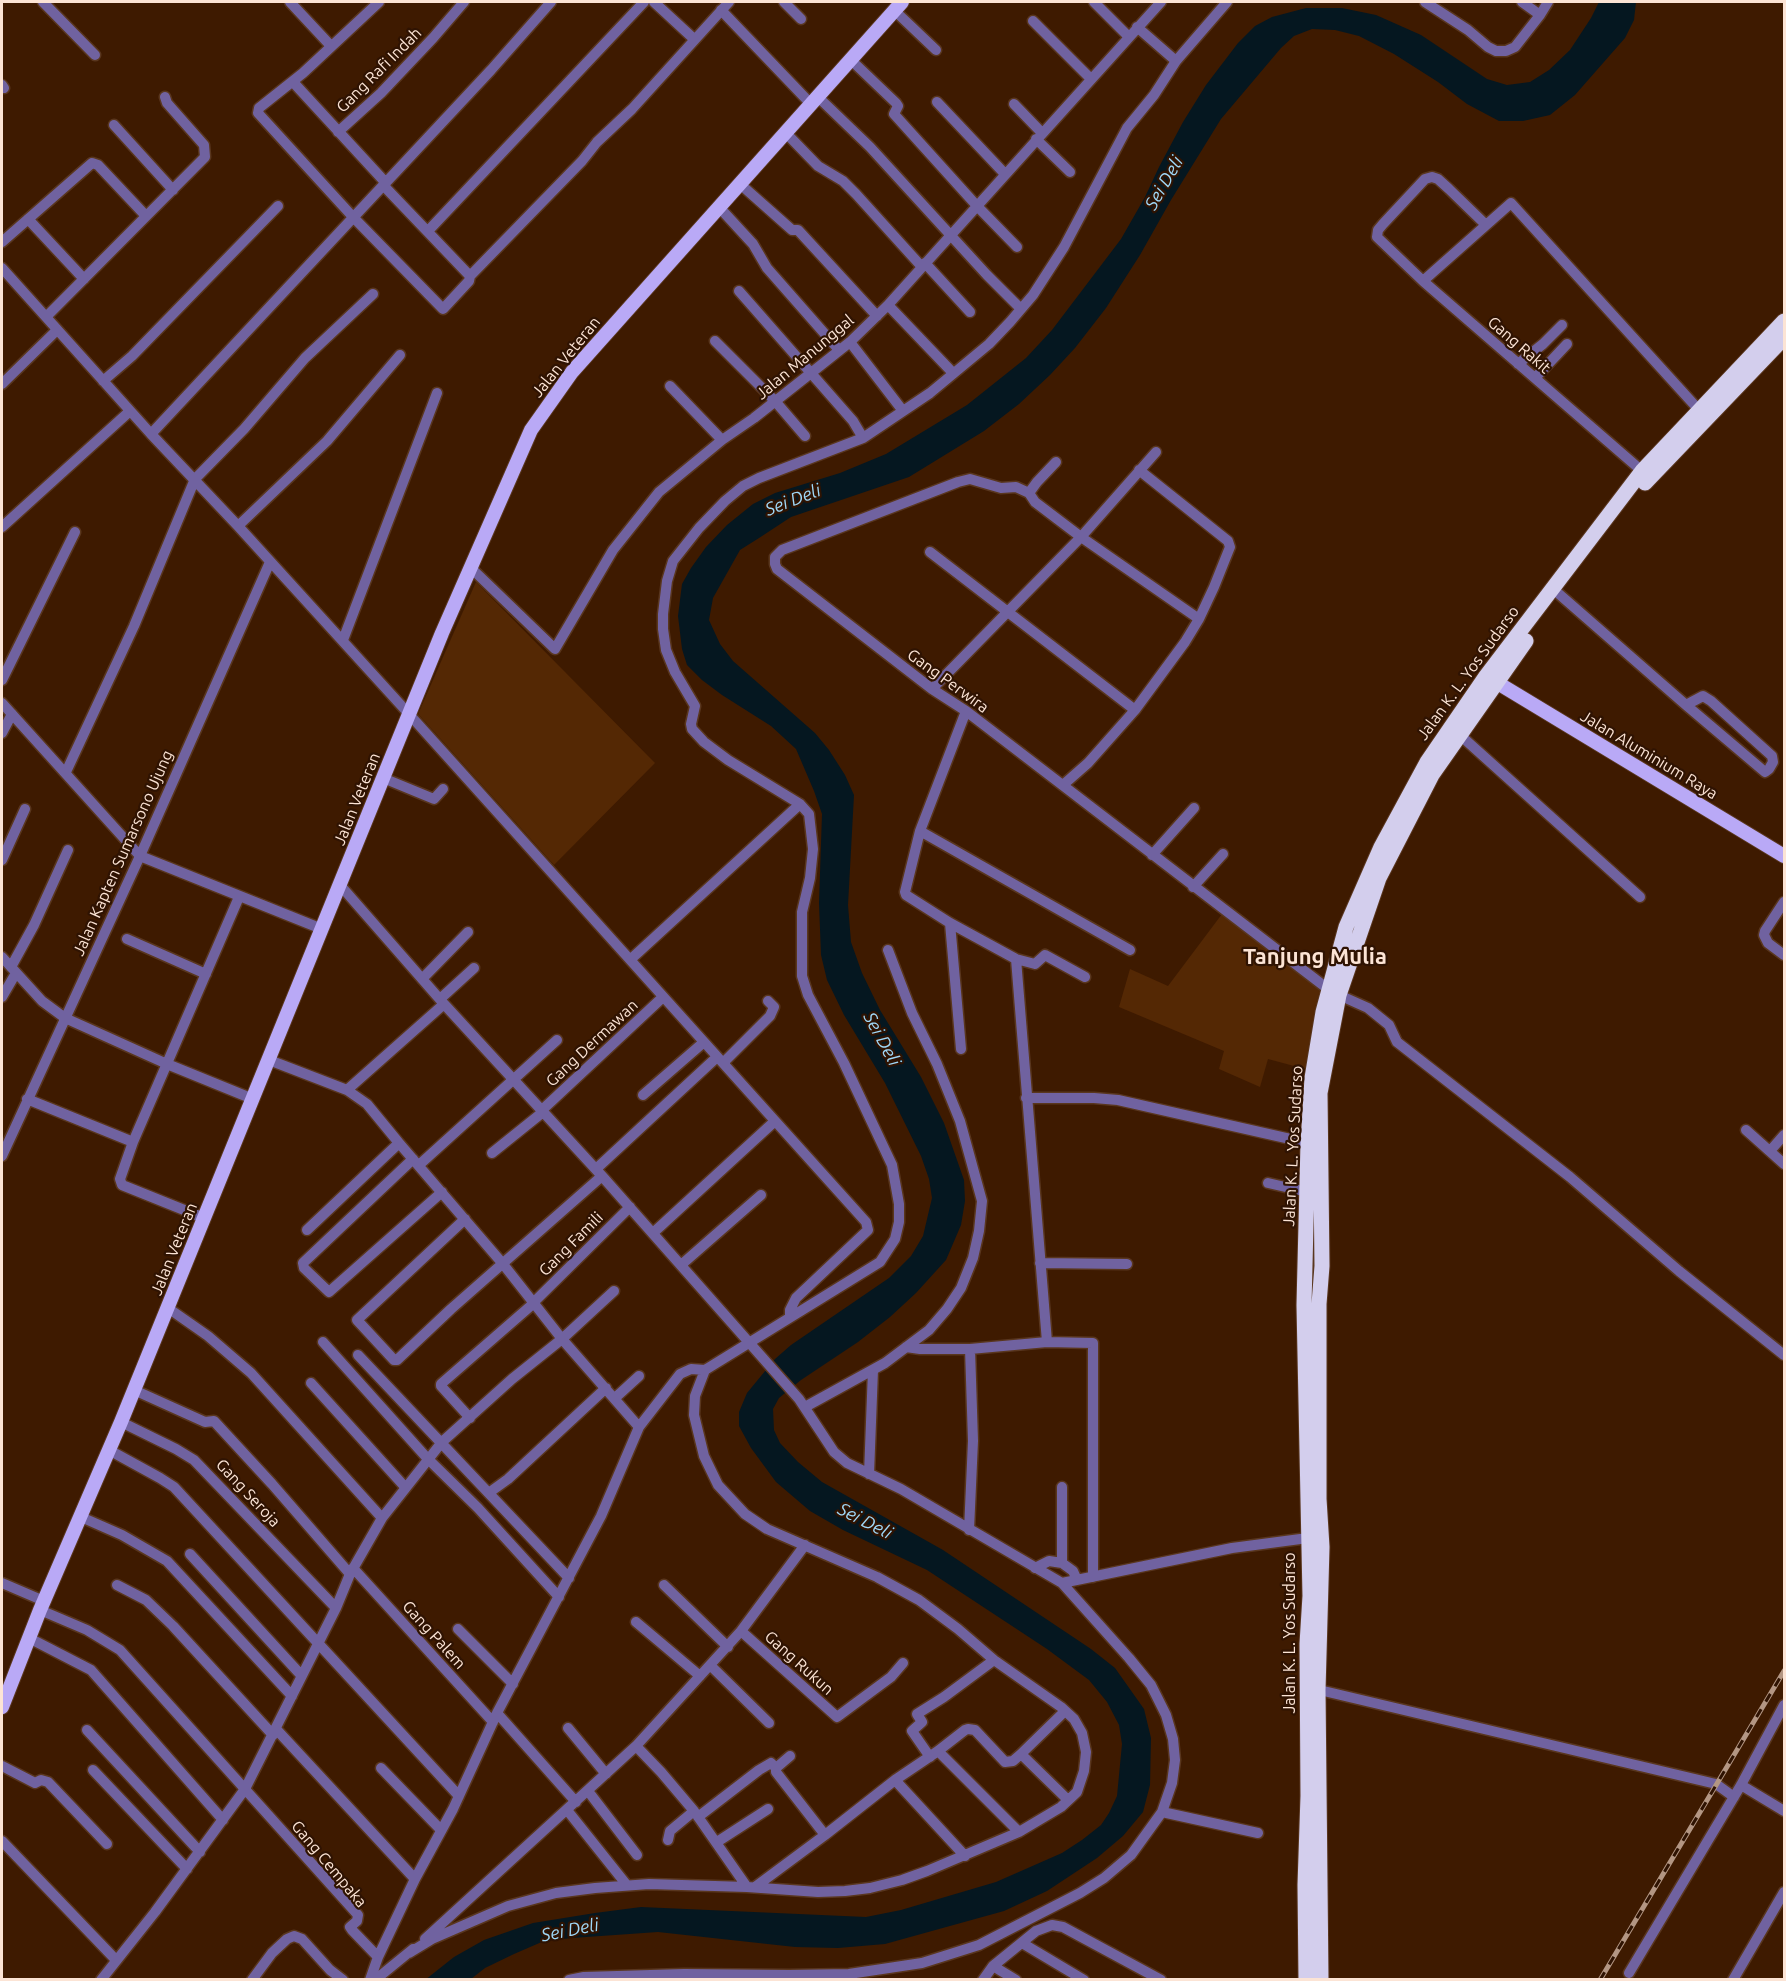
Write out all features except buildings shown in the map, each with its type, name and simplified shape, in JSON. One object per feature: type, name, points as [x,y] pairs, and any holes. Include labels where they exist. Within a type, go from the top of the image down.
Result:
[{"type":"highway","name":"Jalan K. L. Yos Sudarso","points":[[1306,1980],[1305,1885],[1308,1796],[1322,1547],[1319,1499],[1319,1304],[1322,1266],[1320,1093],[1346,927],[1381,847],[1427,762],[1635,495],[1707,407],[1785,321]]},
{"type":"highway","name":"Jalan K. L. Yos Sudarso","points":[[1321,1980],[1313,1689],[1307,1644],[1310,1596],[1304,1305],[1312,1077],[1334,992],[1379,878],[1423,791],[1460,735],[1491,679],[1642,471],[1707,407],[1785,338]]},
{"type":"main road","name":"Jalan Veteran","points":[[2,1702],[121,1422],[470,567],[531,430],[572,372],[898,6]]},
{"type":"main road","name":"Jalan Aluminium Raya","points":[[1491,679],[1785,856]]},
{"type":"street","points":[[43,2],[95,55]]},
{"type":"street","points":[[290,2],[332,46]]},
{"type":"street","points":[[379,2],[366,6],[332,46],[259,108],[258,113],[353,217],[441,308],[445,308],[469,281],[470,276],[582,161],[597,142],[632,109],[725,6],[814,99],[870,147],[1021,309]]},
{"type":"street","name":"Gang Rafi Indah","points":[[338,132],[381,93],[464,2]]},
{"type":"street","points":[[151,434],[551,2]]},
{"type":"street","points":[[428,231],[644,2]]},
{"type":"street","points":[[654,2],[694,39]]},
{"type":"street","points":[[784,2],[801,19]]},
{"type":"street","points":[[1094,2],[1129,37]]},
{"type":"street","name":"Jalan Manunggal","points":[[470,567],[555,649],[613,550],[659,492],[722,440],[850,342],[877,316],[1161,2]]},
{"type":"street","points":[[409,1953],[432,1939],[508,1906],[556,1893],[626,1884],[751,1887],[818,1892],[870,1888],[902,1880],[1019,1832],[1061,1807],[1077,1792],[1084,1771],[1086,1752],[1082,1733],[1074,1719],[994,1660],[919,1600],[877,1577],[767,1529],[745,1515],[718,1485],[704,1456],[694,1415],[695,1396],[705,1370],[880,1262],[896,1239],[899,1222],[898,1191],[892,1165],[844,1063],[808,995],[800,968],[802,912],[810,878],[813,849],[809,814],[800,804],[728,760],[704,742],[692,729],[695,706],[675,672],[666,650],[663,629],[667,580],[679,551],[724,501],[743,486],[863,438],[903,411],[989,344],[1033,295],[1064,246],[1127,128],[1154,95],[1176,61],[1227,2]]},
{"type":"street","points":[[1425,2],[1496,51],[1506,51],[1515,46],[1548,2]]},
{"type":"street","points":[[1522,2],[1540,15]]},
{"type":"street","points":[[898,6],[936,50]]},
{"type":"street","points":[[1033,21],[1091,79]]},
{"type":"street","points":[[1137,27],[1176,61]]},
{"type":"street","points":[[850,59],[896,103],[898,106],[894,114],[1017,247]]},
{"type":"street","points":[[292,82],[470,276]]},
{"type":"street","points":[[46,317],[205,157],[204,145],[165,98]]},
{"type":"street","points":[[937,102],[1005,174]]},
{"type":"street","points":[[1014,104],[1070,172]]},
{"type":"street","points":[[114,125],[173,190]]},
{"type":"street","points":[[785,132],[818,166],[843,181],[970,312]]},
{"type":"street","points":[[2,242],[92,163],[98,165],[147,216]]},
{"type":"street","name":"Gang Rakit","points":[[1485,224],[1438,179],[1432,177],[1425,179],[1383,224],[1377,234],[1379,239],[1423,281],[1642,471]]},
{"type":"street","points":[[739,183],[792,230],[798,230],[877,316]]},
{"type":"street","points":[[1423,281],[1511,203],[1707,407]]},
{"type":"street","points":[[103,381],[132,356],[278,206]]},
{"type":"street","points":[[719,207],[753,244],[767,268],[839,350]]},
{"type":"street","points":[[28,219],[84,279]]},
{"type":"street","points":[[2,268],[151,434],[343,640],[866,1222],[868,1227],[866,1232],[796,1298],[790,1310],[790,1317]]},
{"type":"street","points":[[740,291],[853,421],[863,438]]},
{"type":"street","points":[[66,772],[134,626],[195,479],[244,429],[305,358],[373,294]]},
{"type":"street","points":[[888,305],[953,373]]},
{"type":"street","points":[[1518,364],[1562,325]]},
{"type":"street","points":[[2,384],[57,330]]},
{"type":"street","points":[[715,341],[775,401],[806,436]]},
{"type":"street","points":[[850,342],[903,411]]},
{"type":"street","points":[[1534,378],[1567,344]]},
{"type":"street","points":[[238,525],[327,441],[399,355]]},
{"type":"street","points":[[670,386],[722,440]]},
{"type":"street","points":[[343,640],[437,393]]},
{"type":"street","points":[[2,527],[130,411]]},
{"type":"street","points":[[932,689],[1081,537],[1156,452]]},
{"type":"street","points":[[1056,462],[1029,493],[1035,502],[1199,619]]},
{"type":"street","points":[[1063,785],[1088,763],[1135,710],[1185,642],[1214,587],[1230,543],[1140,470]]},
{"type":"street","name":"Gang Perwira","points":[[1029,493],[1016,487],[1001,488],[970,479],[958,482],[782,549],[775,557],[775,564],[777,569],[932,689],[966,711],[1192,886],[1334,992],[1368,1008],[1389,1025],[1397,1042],[1569,1177],[1679,1271],[1785,1355]]},
{"type":"street","points":[[2,680],[75,532]]},
{"type":"street","points":[[930,552],[1135,710]]},
{"type":"street","name":"Jalan Kapten Sumarsono Ujung","points":[[2,1156],[140,856],[270,562]]},
{"type":"street","points":[[1559,594],[1686,705],[1765,772],[1769,769],[1773,762],[1772,756],[1712,700],[1703,696],[1686,705]]},
{"type":"street","points":[[2,702],[140,856],[322,929]]},
{"type":"street","points":[[966,711],[920,831],[906,895],[950,923],[1016,959],[1035,964],[1045,955],[1085,977]]},
{"type":"street","points":[[2,733],[12,714]]},
{"type":"street","points":[[1460,735],[1640,897]]},
{"type":"street","points":[[384,777],[434,799],[443,789]]},
{"type":"street","points":[[631,959],[800,804]]},
{"type":"street","points":[[1152,855],[1194,808]]},
{"type":"street","points":[[2,860],[26,809]]},
{"type":"street","points":[[920,831],[1130,950]]},
{"type":"street","points":[[2,997],[68,850]]},
{"type":"street","points":[[1192,886],[1223,854]]},
{"type":"street","points":[[340,885],[422,979],[599,1172],[802,1403],[834,1452],[847,1463],[901,1489],[1062,1583],[1151,1685],[1166,1715],[1173,1739],[1175,1760],[1172,1783],[1162,1812],[1131,1855],[1118,1868],[1095,1884],[995,1938],[922,1963],[849,1974],[684,1974],[584,1977],[569,1980]]},
{"type":"street","points":[[204,1218],[120,1184],[120,1179],[133,1142],[239,897]]},
{"type":"street","points":[[1785,902],[1764,935],[1768,943],[1785,955]]},
{"type":"street","points":[[950,923],[961,1049]]},
{"type":"street","points":[[422,979],[468,932]]},
{"type":"street","points":[[127,939],[206,974]]},
{"type":"street","points":[[802,1403],[873,1370],[929,1330],[961,1288],[973,1258],[982,1214],[982,1201],[960,1121],[937,1064],[912,1013],[888,950]]},
{"type":"street","points":[[2,957],[42,1001],[65,1018],[167,1064],[253,1099]]},
{"type":"street","points":[[1016,959],[1047,1342]]},
{"type":"street","points":[[347,1090],[474,968]]},
{"type":"street","name":"Gang Dermawan","points":[[492,1153],[543,1111],[663,997]]},
{"type":"street","points":[[465,1219],[358,1318],[358,1322],[391,1358],[397,1360],[770,1016],[774,1007],[768,1001]]},
{"type":"street","points":[[442,1192],[330,1292],[304,1268],[303,1263],[557,1040]]},
{"type":"street","points":[[643,1095],[704,1042]]},
{"type":"street","points":[[269,1060],[347,1090],[367,1104],[503,1264],[562,1338],[639,1426]]},
{"type":"street","points":[[1026,1098],[1118,1100],[1308,1143]]},
{"type":"street","points":[[27,1100],[133,1142]]},
{"type":"street","points":[[653,1233],[775,1121]]},
{"type":"street","points":[[1746,1130],[1785,1164]]},
{"type":"street","points":[[1770,1151],[1785,1135]]},
{"type":"street","points":[[307,1230],[399,1143]]},
{"type":"street","points":[[1268,1183],[1307,1192]]},
{"type":"street","points":[[681,1265],[761,1195]]},
{"type":"street","name":"Gang Famili","points":[[470,1418],[441,1384],[534,1302],[630,1207]]},
{"type":"street","points":[[1040,1263],[1127,1263]]},
{"type":"street","points":[[101,1980],[200,1852],[245,1789],[336,1608],[351,1571],[382,1518],[405,1487],[442,1442],[614,1292]]},
{"type":"street","points":[[168,1308],[208,1336],[251,1373],[382,1518]]},
{"type":"street","points":[[323,1342],[559,1597]]},
{"type":"street","points":[[906,1347],[970,1348],[1047,1342],[1093,1343],[1093,1577]]},
{"type":"street","points":[[969,1530],[973,1441],[970,1348]]},
{"type":"street","points":[[358,1354],[569,1578]]},
{"type":"street","points":[[370,1980],[378,1957],[415,1879],[459,1796],[495,1718],[601,1516],[639,1426],[680,1374],[691,1369],[705,1370]]},
{"type":"street","points":[[869,1473],[873,1370]]},
{"type":"street","points":[[615,1398],[639,1376]]},
{"type":"street","points":[[311,1383],[405,1487]]},
{"type":"street","points":[[490,1492],[508,1479],[606,1388]]},
{"type":"street","name":"Gang Palem","points":[[134,1390],[206,1422],[213,1420],[351,1571],[576,1802]]},
{"type":"street","name":"Gang Seroja","points":[[121,1422],[194,1460],[336,1608]]},
{"type":"street","points":[[109,1450],[174,1487],[459,1796]]},
{"type":"street","points":[[1062,1487],[1062,1563]]},
{"type":"street","points":[[81,1517],[122,1535],[166,1561],[292,1696]]},
{"type":"street","points":[[1062,1583],[1232,1548],[1308,1538]]},
{"type":"street","points":[[375,1980],[409,1953],[636,1746],[728,1647],[805,1545]]},
{"type":"street","points":[[190,1554],[301,1676]]},
{"type":"street","points":[[1035,1568],[1049,1561],[1062,1563],[1073,1571],[1077,1580]]},
{"type":"street","points":[[2,1583],[116,1646],[245,1789]]},
{"type":"street","points":[[117,1585],[153,1606],[415,1879]]},
{"type":"street","points":[[664,1586],[728,1647]]},
{"type":"street","points":[[636,1622],[700,1676]]},
{"type":"street","points":[[458,1629],[513,1684]]},
{"type":"street","name":"Gang Rukun","points":[[741,1631],[837,1717],[891,1677],[903,1663]]},
{"type":"street","points":[[29,1638],[91,1670],[223,1820]]},
{"type":"street","points":[[994,1660],[944,1697],[916,1714],[922,1722],[912,1731],[1019,1832]]},
{"type":"street","points":[[711,1666],[769,1723]]},
{"type":"street","points":[[1313,1689],[1714,1784],[1734,1797]]},
{"type":"street","points":[[1629,1973],[1741,1785],[1785,1705]]},
{"type":"street","points":[[751,1887],[968,1728],[975,1730],[1005,1762],[1013,1761],[1065,1711]]},
{"type":"street","points":[[568,1728],[606,1774]]},
{"type":"street","points":[[87,1730],[200,1852]]},
{"type":"street","points":[[636,1746],[662,1772],[751,1887]]},
{"type":"street","points":[[1021,1754],[1068,1800]]},
{"type":"street","points":[[776,1768],[790,1756]]},
{"type":"street","points":[[668,1840],[670,1831],[771,1763],[825,1835]]},
{"type":"street","points":[[2,1766],[35,1783],[41,1780],[48,1782],[107,1844]]},
{"type":"street","points":[[381,1768],[441,1830]]},
{"type":"street","points":[[93,1770],[187,1869]]},
{"type":"street","points":[[895,1780],[965,1856]]},
{"type":"street","points":[[1741,1785],[1785,1811]]},
{"type":"street","name":"Gang Cempaka","points":[[245,1789],[358,1915],[357,1921],[350,1927],[378,1957]]},
{"type":"street","points":[[588,1791],[637,1855]]},
{"type":"street","points":[[717,1842],[768,1809]]},
{"type":"street","points":[[567,1810],[626,1884]]},
{"type":"street","points":[[1162,1812],[1258,1833]]},
{"type":"street","points":[[2,1840],[116,1960]]},
{"type":"street","points":[[1733,1980],[1785,1892]]},
{"type":"street","points":[[983,1980],[993,1966],[1022,1943],[1043,1928],[1058,1926],[1161,1980]]},
{"type":"street","points":[[252,1980],[272,1953],[287,1939],[294,1936],[302,1939],[330,1970],[343,1980]]},
{"type":"street","points":[[1022,1943],[1084,1980]]},
{"type":"street","points":[[993,1966],[1016,1980]]},
{"type":"shaded area","points":[[476,582],[655,763],[554,865],[418,714]]},
{"type":"shaded area","points":[[1222,914],[1323,991],[1309,1070],[1268,1059],[1260,1087],[1219,1069],[1224,1051],[1119,1007],[1130,969],[1168,986]]},
{"type":"water","name":"Sei Deli","points":[[1599,2],[1636,2],[1634,20],[1625,38],[1575,95],[1550,115],[1523,121],[1499,121],[1467,104],[1394,54],[1359,36],[1335,30],[1312,29],[1294,36],[1281,48],[1221,119],[1106,308],[1075,348],[1050,375],[1019,404],[984,431],[909,477],[791,517],[740,550],[713,598],[709,620],[720,644],[733,661],[815,733],[845,775],[854,795],[848,905],[851,942],[862,973],[880,1010],[921,1077],[944,1123],[964,1180],[965,1201],[961,1225],[946,1260],[890,1317],[779,1398],[773,1409],[774,1430],[780,1443],[822,1482],[943,1550],[1091,1649],[1115,1668],[1144,1709],[1151,1738],[1150,1785],[1143,1812],[1123,1836],[1097,1858],[1047,1891],[1004,1911],[885,1944],[838,1948],[795,1947],[658,1932],[572,1938],[544,1941],[485,1968],[471,1979],[425,1980],[454,1957],[484,1940],[533,1923],[595,1913],[641,1907],[866,1917],[901,1910],[996,1882],[1062,1853],[1101,1825],[1109,1813],[1117,1796],[1122,1744],[1119,1725],[1107,1702],[1089,1680],[1047,1649],[927,1570],[843,1530],[810,1511],[776,1482],[751,1448],[739,1426],[739,1412],[747,1393],[775,1359],[791,1345],[889,1278],[911,1256],[923,1236],[932,1198],[929,1179],[921,1156],[885,1083],[844,1015],[827,980],[821,955],[819,903],[822,814],[814,791],[796,749],[771,726],[722,695],[687,665],[682,649],[678,616],[682,584],[706,547],[727,525],[753,504],[775,493],[840,473],[886,454],[967,405],[1026,358],[1052,330],[1121,239],[1183,122],[1206,85],[1238,43],[1255,26],[1272,17],[1306,8],[1342,8],[1376,15],[1421,35],[1487,79],[1507,85],[1530,82],[1549,70],[1570,50]]},
{"type":"railway","points":[[1600,1980],[1784,1671]]},
{"type":"district","name":"Tanjung Mulia","points":[[1315,957]]}]
